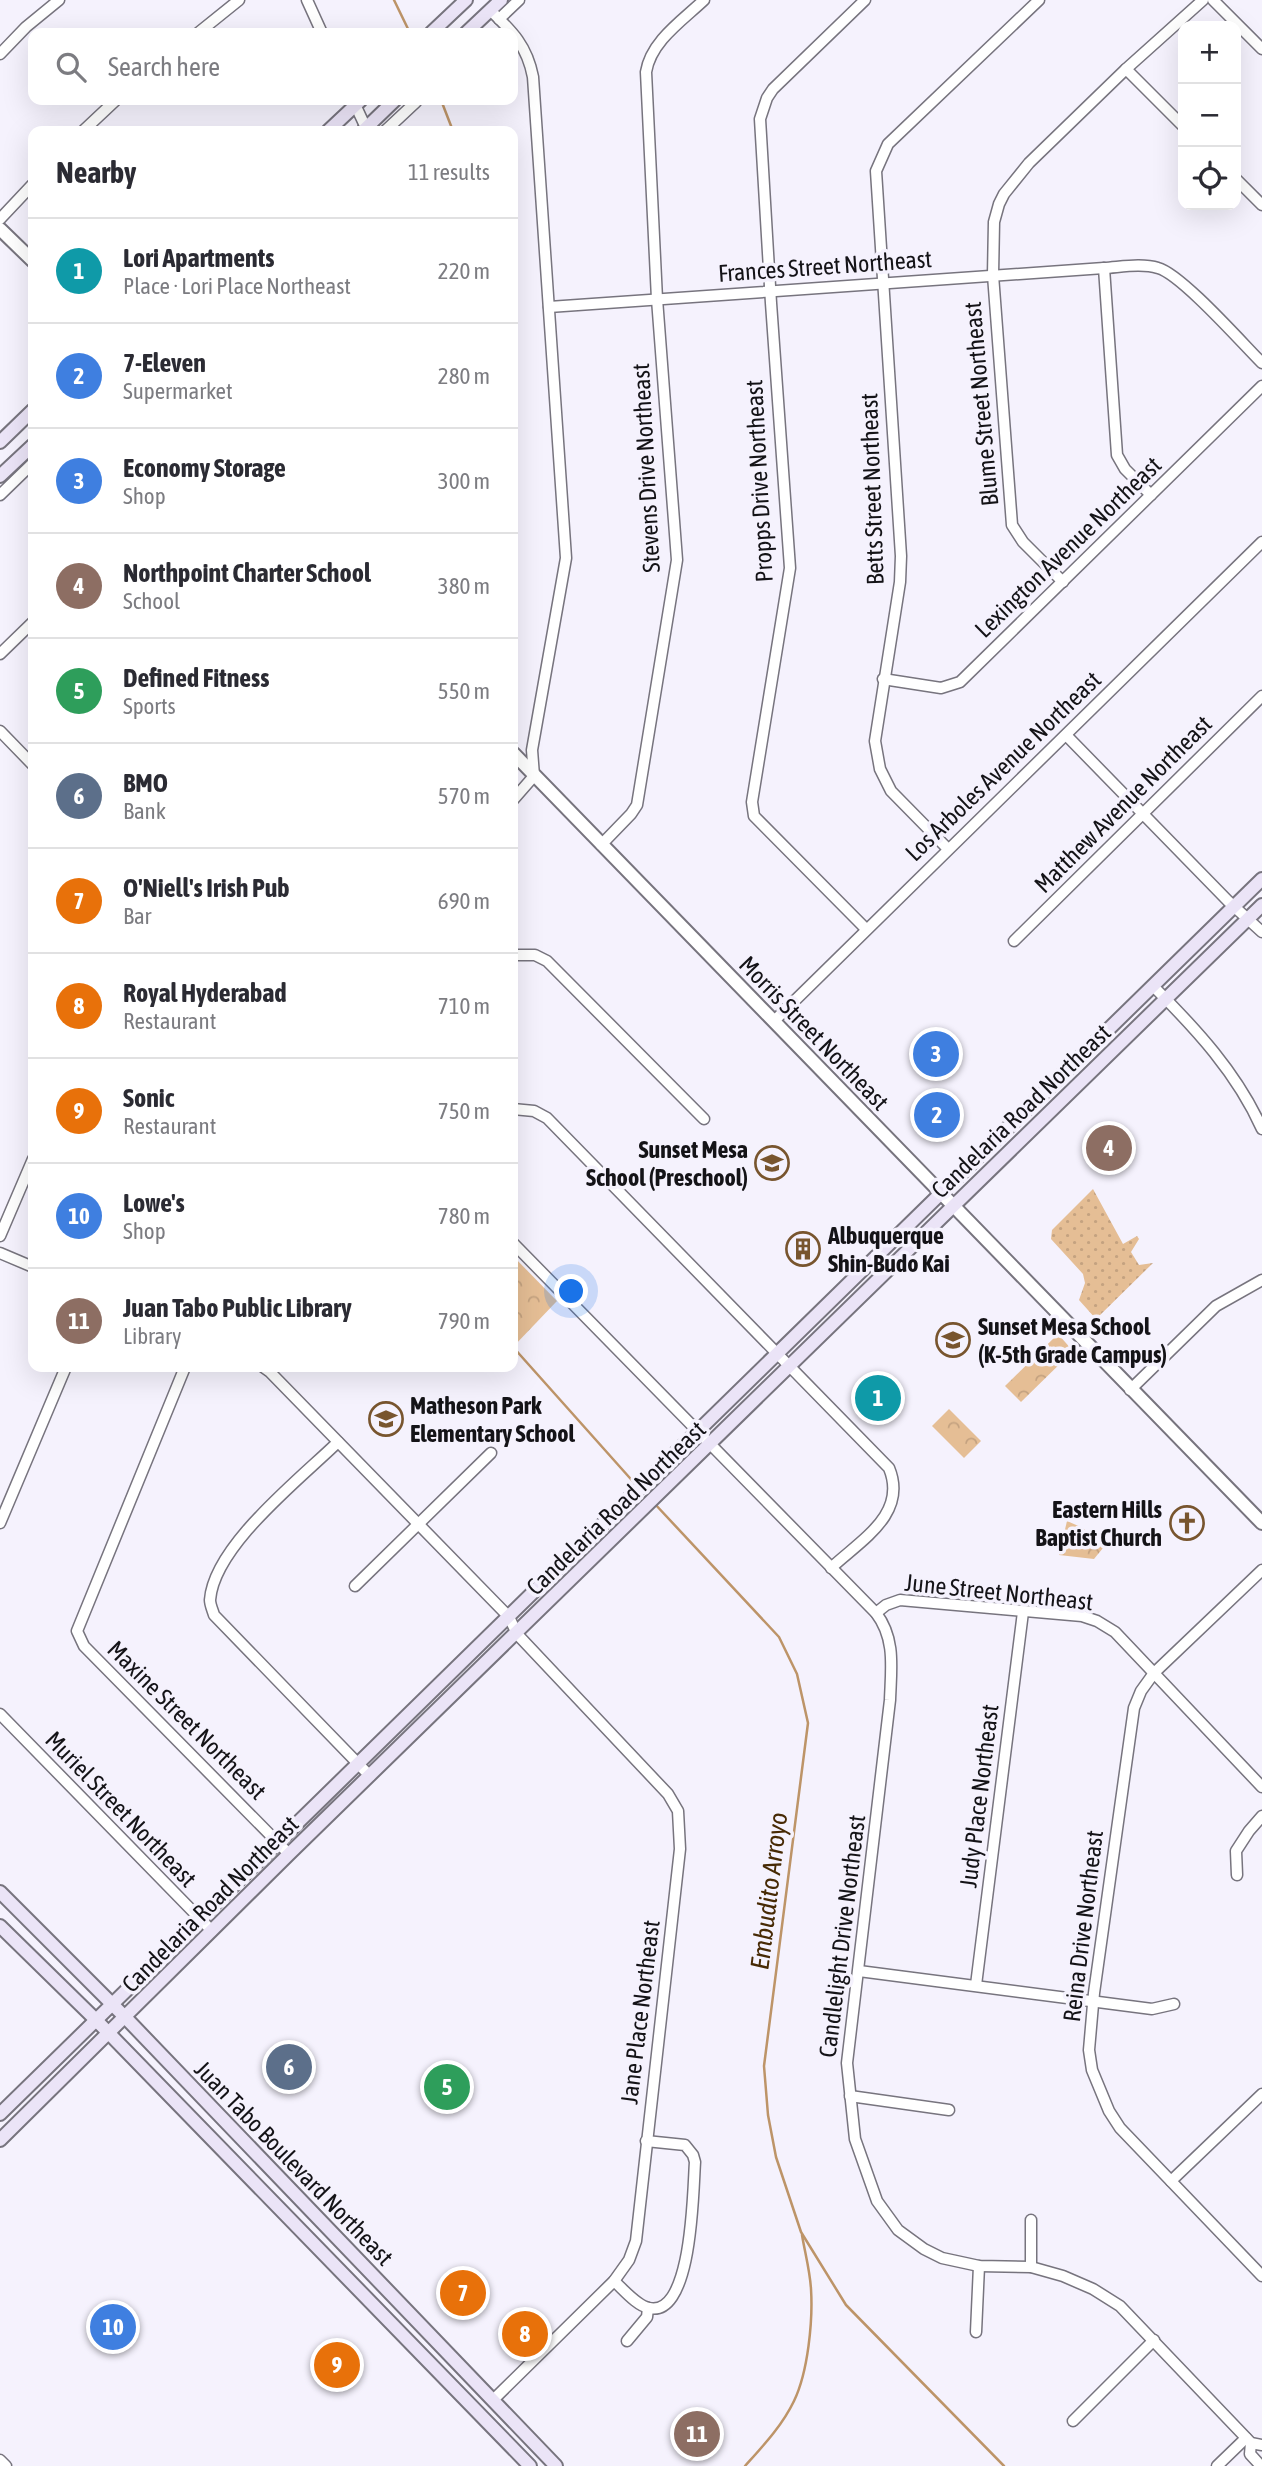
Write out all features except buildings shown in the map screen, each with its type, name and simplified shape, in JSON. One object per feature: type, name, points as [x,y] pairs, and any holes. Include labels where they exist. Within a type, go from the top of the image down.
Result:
[{"type":"main road","points":[[436,28],[466,0]]},
{"type":"main road","points":[[474,28],[495,15],[501,0]]},
{"type":"main road","points":[[333,126],[352,105]]},
{"type":"main road","points":[[369,126],[390,105]]},
{"type":"main road","points":[[0,442],[28,415]]},
{"type":"main road","points":[[0,476],[28,450]]},
{"type":"main road","name":"Candelaria Road Northeast","points":[[0,2114],[1262,879]]},
{"type":"main road","name":"Candelaria Road Northeast","points":[[0,2140],[289,1854],[1262,905]]},
{"type":"main road","name":"Juan Tabo Boulevard Northeast","points":[[0,1892],[125,2017],[556,2466]]},
{"type":"main road","name":"Juan Tabo Boulevard Northeast","points":[[0,1926],[96,2020],[529,2465]]},
{"type":"street","points":[[0,54],[26,27],[59,0]]},
{"type":"street","points":[[204,28],[239,0]]},
{"type":"street","points":[[307,0],[320,28]]},
{"type":"street","points":[[506,28],[495,15],[519,0]]},
{"type":"street","name":"Stevens Drive Northeast","points":[[601,845],[637,805],[677,560],[657,299],[646,72],[652,53],[659,43],[704,0]]},
{"type":"street","name":"Propps Drive Northeast","points":[[865,0],[773,89],[760,119],[790,568],[752,803],[754,817],[866,929]]},
{"type":"street","name":"Betts Street Northeast","points":[[948,849],[891,791],[880,769],[875,741],[900,582],[901,556],[876,171],[888,144],[1039,0]]},
{"type":"street","points":[[1178,121],[1126,69],[1203,0]]},
{"type":"street","points":[[1213,0],[1262,49]]},
{"type":"street","points":[[518,42],[526,51],[533,77],[566,558],[533,750],[534,776],[518,794]]},
{"type":"street","name":"Blume Street Northeast","points":[[1063,582],[1023,542],[1012,525],[993,275],[994,222],[999,204],[1010,186],[1126,69]]},
{"type":"street","points":[[88,126],[111,105]]},
{"type":"street","points":[[357,105],[364,126]]},
{"type":"street","points":[[390,126],[412,105]]},
{"type":"street","points":[[1241,184],[1262,205]]},
{"type":"street","points":[[0,219],[28,189]]},
{"type":"street","points":[[0,229],[28,256]]},
{"type":"street","name":"Frances Street Northeast","points":[[549,307],[993,275],[1154,267],[1170,273],[1262,363]]},
{"type":"street","points":[[1104,268],[1118,455],[1125,469],[1151,495]]},
{"type":"street","name":"Lexington Avenue Northeast","points":[[883,679],[941,688],[960,682],[1262,386]]},
{"type":"street","points":[[0,495],[28,468]]},
{"type":"street","name":"Los Arboles Avenue Northeast","points":[[774,1021],[1262,542]]},
{"type":"street","points":[[0,654],[28,627]]},
{"type":"street","name":"Matthew Avenue Northeast","points":[[1014,941],[1262,696]]},
{"type":"street","points":[[0,731],[28,760]]},
{"type":"street","points":[[1066,735],[1262,932]]},
{"type":"street","name":"Morris Street Northeast","points":[[518,758],[1262,1523]]},
{"type":"street","points":[[518,955],[536,956],[547,961],[704,1119]]},
{"type":"street","points":[[1153,986],[1206,1041],[1248,1099],[1262,1129]]},
{"type":"street","points":[[518,1109],[534,1111],[547,1118],[884,1460],[894,1479],[893,1503],[887,1514],[831,1567]]},
{"type":"street","points":[[0,1236],[28,1171]]},
{"type":"street","name":"Candlelight Drive Northeast","points":[[518,1248],[876,1613],[886,1631],[891,1649],[890,1700],[847,2063],[855,2139],[877,2202],[887,2217],[906,2236],[942,2258],[979,2266],[1031,2267],[1093,2289],[1120,2306],[1253,2442],[1250,2454],[1261,2466]]},
{"type":"street","points":[[0,1254],[28,1265]]},
{"type":"street","points":[[1130,1390],[1216,1306],[1262,1280]]},
{"type":"street","points":[[0,1523],[64,1372]]},
{"type":"street","name":"Maxine Street Northeast","points":[[182,1372],[77,1631],[84,1646],[289,1854]]},
{"type":"street","name":"Jane Place Northeast","points":[[270,1372],[509,1617],[517,1634],[655,1779],[678,1811],[680,1849],[636,2241],[629,2260],[614,2281],[492,2400]]},
{"type":"street","points":[[338,1442],[236,1542],[214,1585],[210,1602],[214,1615],[370,1776]]},
{"type":"street","points":[[355,1586],[491,1453]]},
{"type":"street","name":"Reina Drive Northeast","points":[[1259,2268],[1120,2128],[1100,2093],[1089,2050],[1093,2000],[1133,1708],[1140,1691],[1154,1673],[1262,1570]]},
{"type":"street","name":"June Street Northeast","points":[[876,1613],[886,1605],[900,1600],[1082,1616],[1097,1621],[1115,1632],[1262,1787]]},
{"type":"street","name":"Judy Place Northeast","points":[[976,1985],[1023,1612]]},
{"type":"street","name":"Muriel Street Northeast","points":[[0,1714],[212,1931]]},
{"type":"street","points":[[1237,1875],[1236,1851],[1262,1816]]},
{"type":"street","points":[[859,1971],[1152,2009],[1174,2004]]},
{"type":"street","points":[[1171,2181],[1262,2094]]},
{"type":"street","points":[[850,2096],[949,2110]]},
{"type":"street","points":[[614,2281],[648,2308],[660,2307],[670,2298],[684,2269],[690,2247],[695,2162],[693,2155],[685,2145],[646,2141]]},
{"type":"street","points":[[1031,2220],[1031,2267]]},
{"type":"street","points":[[976,2332],[979,2266]]},
{"type":"street","points":[[627,2341],[647,2317],[648,2308]]},
{"type":"street","points":[[1073,2421],[1154,2340]]},
{"type":"street","points":[[1217,2466],[1253,2442]]},
{"type":"street","points":[[529,2465],[542,2452]]},
{"type":"street","points":[[0,2460],[6,2466]]},
{"type":"green space","points":[[1093,1189],[1123,1244],[1137,1236],[1139,1239],[1131,1252],[1139,1265],[1153,1263],[1096,1319],[1079,1300],[1085,1283],[1083,1274],[1051,1239],[1052,1230]]},
{"type":"green space","points":[[518,1261],[557,1301],[518,1342]]},
{"type":"green space","points":[[1058,1334],[1073,1351],[1021,1402],[1005,1386]]},
{"type":"green space","points":[[949,1409],[981,1441],[964,1458],[932,1426]]},
{"type":"green space","points":[[1067,1521],[1083,1528],[1103,1548],[1094,1559],[1059,1555]]},
{"type":"waterway","name":"Embudito Arroyo","points":[[394,0],[408,28]]},
{"type":"waterway","name":"Embudito Arroyo","points":[[443,105],[451,126]]},
{"type":"waterway","name":"Embudito Arroyo","points":[[518,1353],[637,1486]]},
{"type":"waterway","name":"Embudito Arroyo","points":[[654,1503],[779,1637],[797,1674],[808,1723],[764,2066],[768,2115],[776,2157],[801,2232],[846,2305],[1004,2466]]},
{"type":"waterway","points":[[745,2466],[784,2419],[803,2376],[810,2331],[811,2302],[810,2276],[802,2235]]},
{"type":"place","name":"Economy Storage","points":[[936,1054]]},
{"type":"place","name":"7-Eleven","points":[[937,1115]]},
{"type":"place","name":"Northpoint Charter School","points":[[1109,1148]]},
{"type":"place","name":"Sunset Mesa School (Preschool)","points":[[772,1163]]},
{"type":"place","name":"Albuquerque Shin-Budo Kai","points":[[803,1249]]},
{"type":"place","name":"Sunset Mesa School (K-5th Grade Campus)","points":[[953,1340]]},
{"type":"place","name":"Lori Apartments","points":[[878,1398]]},
{"type":"place","name":"Matheson Park Elementary School","points":[[386,1419]]},
{"type":"place","name":"Eastern Hills Baptist Church","points":[[1187,1523]]},
{"type":"place","name":"BMO","points":[[289,2067]]},
{"type":"place","name":"Defined Fitness","points":[[447,2087]]},
{"type":"place","name":"O'Niell's Irish Pub","points":[[463,2293]]},
{"type":"place","name":"Lowe's","points":[[113,2327]]},
{"type":"place","name":"Royal Hyderabad","points":[[525,2334]]},
{"type":"place","name":"Sonic","points":[[337,2365]]},
{"type":"place","name":"Juan Tabo Public Library","points":[[697,2434]]}]
